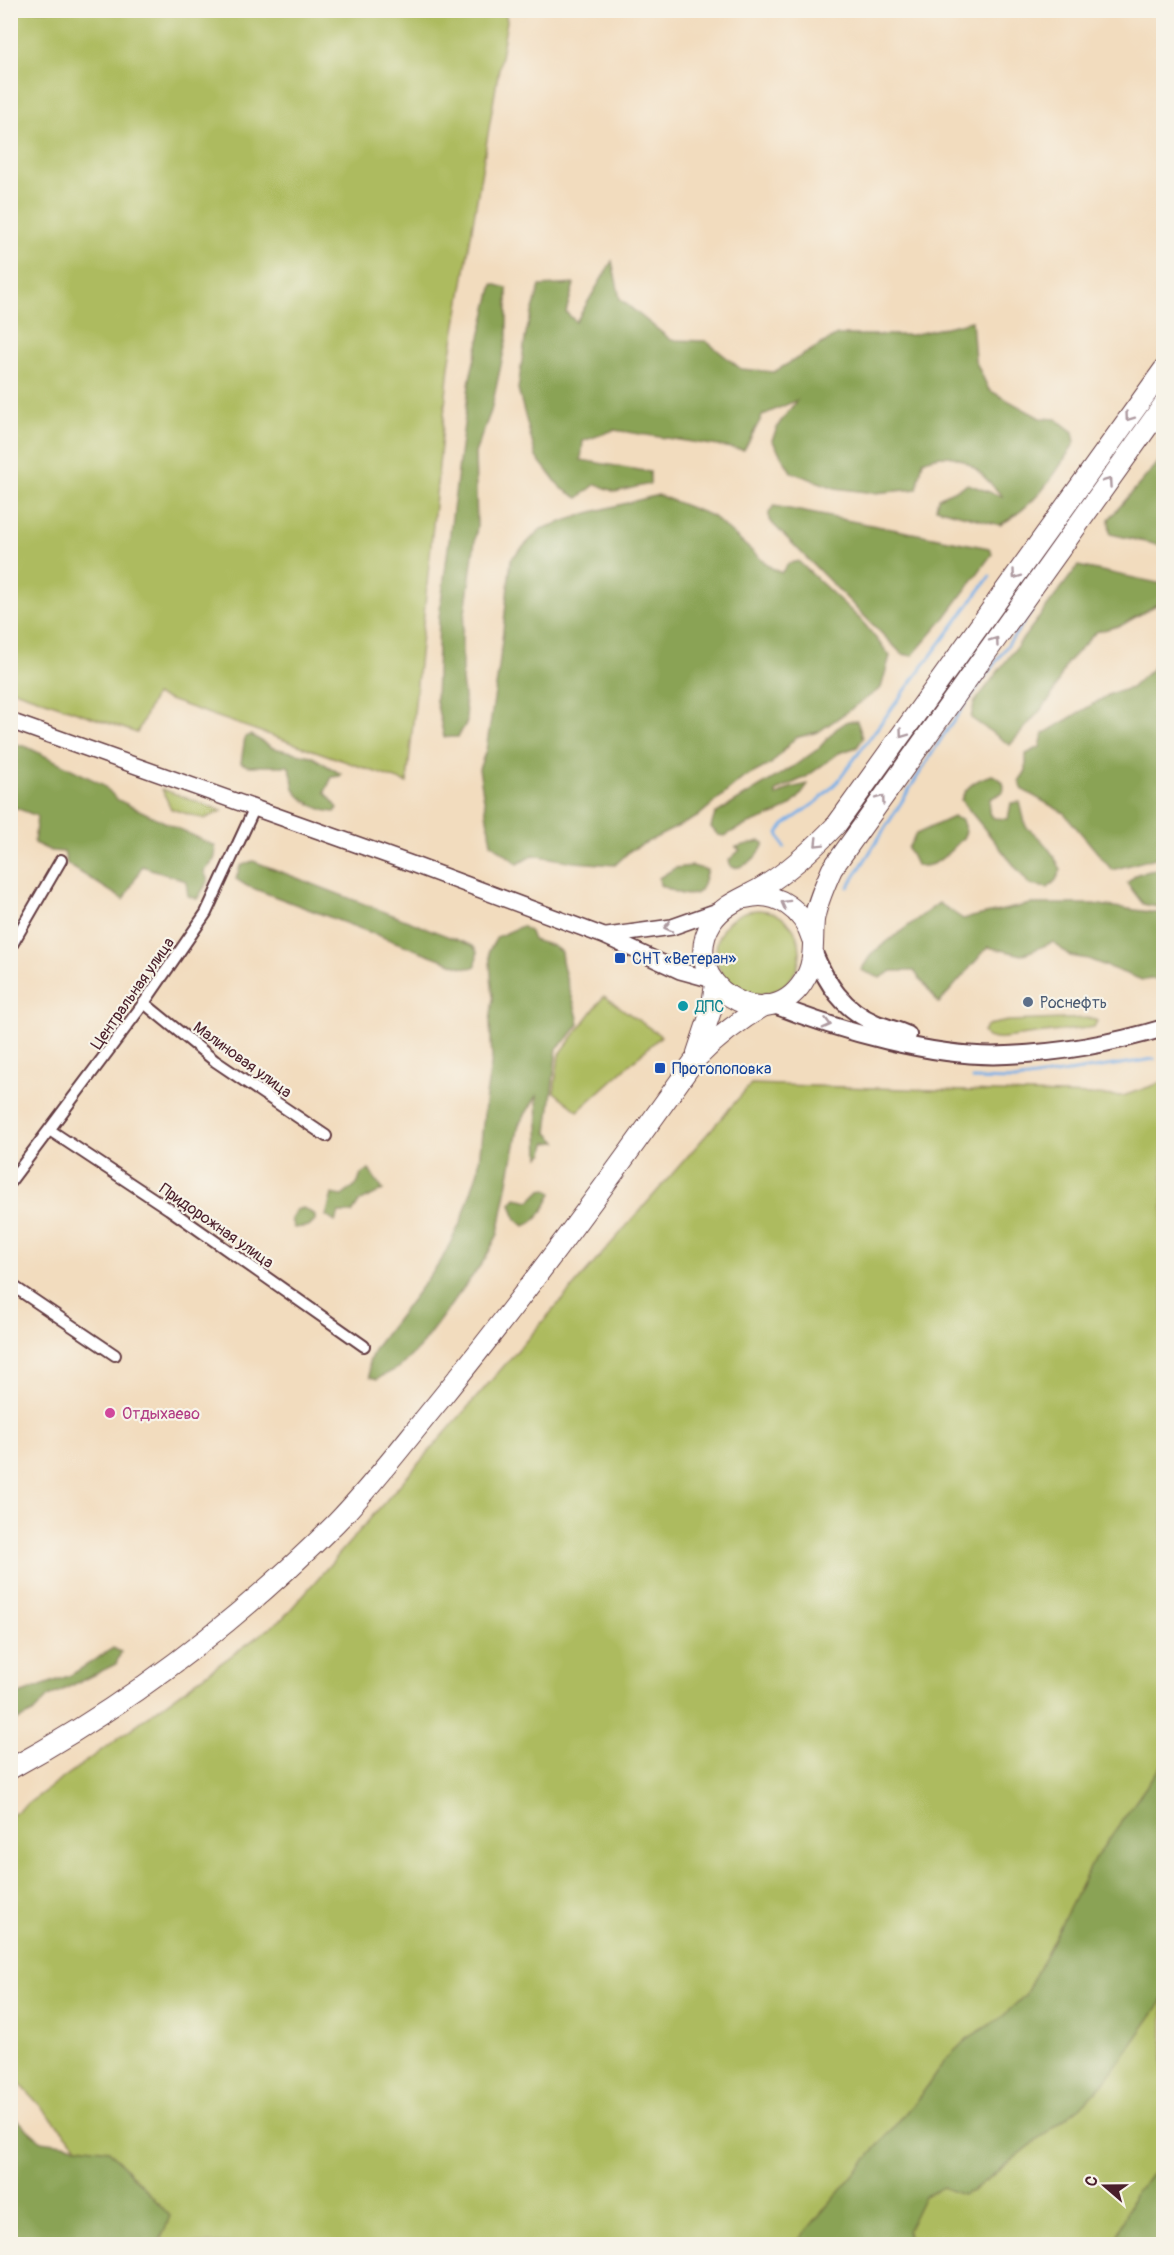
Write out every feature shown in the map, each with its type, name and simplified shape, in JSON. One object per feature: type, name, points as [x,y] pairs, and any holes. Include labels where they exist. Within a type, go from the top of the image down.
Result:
[{"type":"highway","points":[[694,1061],[707,1028],[714,982],[704,953],[706,936],[712,921],[730,905],[790,868],[837,824],[1164,369]]},
{"type":"highway","points":[[10,1769],[96,1719],[157,1678],[277,1580],[338,1521],[503,1323],[694,1061],[715,1039],[769,1004],[792,994],[802,984],[810,971],[817,910],[832,869],[1164,404]]},
{"type":"highway","points":[[730,905],[751,897],[779,900],[802,917],[813,947]]},
{"type":"highway","points":[[714,982],[737,1001],[751,1005],[769,1004]]},
{"type":"main road","points":[[10,721],[255,807],[604,936],[680,970],[714,982]]},
{"type":"main road","points":[[604,936],[672,927],[730,905]]},
{"type":"main road","points":[[813,947],[832,989],[850,1008],[877,1023],[939,1050]]},
{"type":"main road","points":[[769,1004],[818,1022],[939,1050],[1006,1056],[1096,1044],[1164,1028]]},
{"type":"street","name":"Центральная улица","points":[[10,1182],[27,1157],[51,1131],[206,913],[255,807]]},
{"type":"street","points":[[10,948],[61,860]]},
{"type":"street","name":"Малиновая улица","points":[[144,1003],[215,1061],[326,1136]]},
{"type":"street","name":"Придорожная улица","points":[[51,1131],[169,1209],[364,1346]]},
{"type":"street","points":[[10,1284],[115,1355]]},
{"type":"green space","points":[[11,10],[505,11],[507,21],[449,366],[407,783],[155,695],[137,733],[11,689]]},
{"type":"green space","points":[[612,261],[620,299],[671,340],[706,341],[741,369],[774,372],[837,335],[912,335],[972,321],[975,360],[989,390],[1040,418],[1056,419],[1073,432],[1075,442],[1035,499],[1000,525],[936,508],[938,498],[968,484],[1003,497],[977,470],[958,458],[936,457],[923,461],[917,489],[874,493],[835,488],[791,472],[772,440],[779,424],[797,400],[763,415],[744,450],[614,430],[583,441],[581,460],[650,472],[650,484],[615,492],[596,484],[578,498],[561,488],[536,457],[518,389],[526,333],[540,286],[574,284],[566,312],[576,322]]},
{"type":"green space","points":[[493,284],[507,288],[507,337],[491,411],[475,453],[477,526],[462,634],[462,680],[467,722],[458,737],[444,737],[436,701],[439,618],[470,378]]},
{"type":"green space","points":[[1163,457],[1163,546],[1110,534],[1109,519]]},
{"type":"green space","points":[[658,495],[712,516],[770,567],[781,573],[788,564],[798,561],[862,621],[890,656],[881,688],[818,732],[795,738],[771,764],[742,779],[697,817],[631,850],[615,865],[574,862],[533,855],[518,864],[491,843],[479,769],[486,750],[499,667],[511,559],[541,529],[588,513]]},
{"type":"green space","points":[[774,506],[989,548],[992,554],[943,620],[912,656],[902,654],[769,520],[769,512]]},
{"type":"green space","points":[[1078,566],[1163,584],[1163,601],[1122,625],[1096,632],[1067,663],[1050,699],[1010,745],[971,718],[974,703]]},
{"type":"green space","points":[[1163,658],[1163,856],[1112,870],[1064,813],[1023,790],[1019,781],[1026,771],[1026,754],[1040,747],[1043,734],[1110,694],[1131,688]]},
{"type":"green space","points":[[848,721],[857,721],[863,738],[857,747],[839,753],[806,777],[776,791],[776,796],[790,788],[808,784],[791,805],[725,836],[718,835],[711,827],[715,814],[794,766],[818,749],[836,729]]},
{"type":"green space","points":[[251,735],[273,748],[311,756],[341,774],[332,777],[325,792],[338,808],[335,812],[318,808],[301,797],[294,788],[288,766],[248,766],[241,763],[245,737]]},
{"type":"green space","points":[[11,743],[27,747],[102,784],[118,800],[215,846],[214,860],[204,871],[208,881],[197,899],[188,896],[186,881],[142,866],[124,900],[67,864],[64,852],[51,851],[34,843],[37,816],[11,806]]},
{"type":"green space","points":[[992,775],[1002,781],[1004,789],[1003,792],[990,799],[989,813],[994,818],[1008,819],[1011,803],[1020,802],[1026,827],[1042,841],[1058,863],[1061,870],[1056,880],[1048,888],[1030,885],[961,800],[973,783]]},
{"type":"green space","points":[[162,789],[222,811],[204,819],[171,809]]},
{"type":"green space","points":[[953,817],[962,820],[966,832],[963,838],[936,862],[930,865],[916,865],[908,848],[916,834]]},
{"type":"green space","points":[[760,841],[764,843],[762,848],[751,861],[742,866],[731,867],[729,860],[740,850],[736,847]]},
{"type":"green space","points":[[253,861],[473,946],[477,952],[476,966],[462,967],[247,886],[236,879],[240,866]]},
{"type":"green space","points":[[692,866],[707,870],[702,887],[697,893],[681,894],[660,885],[659,878],[675,868]]},
{"type":"green space","points":[[1163,868],[1163,908],[1143,904],[1127,883],[1137,874]]},
{"type":"green space","points":[[939,903],[963,919],[1031,904],[1093,904],[1163,914],[1163,978],[1142,980],[1088,959],[1070,956],[1053,942],[1022,955],[988,947],[939,1003],[914,971],[892,971],[880,978],[861,970],[872,953]]},
{"type":"green space","points":[[750,910],[766,910],[782,917],[793,928],[800,944],[797,968],[788,982],[766,994],[750,994],[734,987],[723,976],[716,960],[716,944],[723,928],[734,917]]},
{"type":"green space","points":[[522,926],[530,932],[533,940],[553,946],[561,952],[579,1024],[557,1048],[547,1132],[557,1142],[546,1143],[544,1153],[539,1157],[537,1096],[519,1124],[498,1234],[485,1259],[419,1348],[400,1367],[377,1379],[370,1377],[369,1362],[375,1348],[441,1261],[461,1222],[478,1171],[492,1059],[490,1022],[493,998],[489,951],[497,937]]},
{"type":"green space","points":[[604,996],[661,1036],[578,1111],[554,1092],[559,1055]]},
{"type":"green space","points":[[1091,1018],[1097,1021],[1094,1027],[995,1039],[987,1037],[983,1032],[988,1025],[1008,1021]]},
{"type":"green space","points":[[1163,1082],[1163,2244],[167,2244],[11,2074],[11,1816],[283,1618],[751,1084],[1123,1096]]},
{"type":"green space","points":[[369,1170],[383,1190],[359,1202],[352,1213],[339,1213],[335,1222],[326,1216],[332,1194],[342,1196],[358,1183],[361,1174]]},
{"type":"green space","points":[[547,1189],[552,1193],[544,1208],[534,1221],[524,1226],[516,1219],[511,1204],[516,1198],[530,1201],[541,1190]]},
{"type":"green space","points":[[303,1208],[315,1215],[315,1220],[310,1226],[294,1228],[291,1220],[296,1210]]},
{"type":"green space","points":[[113,1648],[121,1652],[116,1664],[48,1697],[33,1713],[11,1723],[11,1697],[71,1675]]},
{"type":"green space","points":[[1163,1763],[1163,2000],[1107,2079],[1085,2103],[972,2191],[961,2195],[943,2187],[924,2196],[907,2231],[914,2244],[795,2244],[924,2091],[945,2060],[968,2038],[1001,2018],[1025,1995],[1094,1860]]},
{"type":"green space","points":[[10,2114],[41,2141],[109,2150],[170,2216],[159,2244],[11,2244]]},
{"type":"green space","points":[[1163,2163],[1163,2244],[1114,2244],[1135,2193]]},
{"type":"waterway","points":[[784,847],[778,833],[784,825],[818,801],[838,781],[990,576]]},
{"type":"waterway","points":[[848,887],[943,736],[1032,611]]},
{"type":"waterway","points":[[973,1079],[1015,1080],[1154,1059]]},
{"type":"place","name":"СНТ «Ветеран»","points":[[620,958]]},
{"type":"place","name":"Роснефть","points":[[1028,1002]]},
{"type":"place","name":"ДПС","points":[[683,1006]]},
{"type":"place","name":"Протопоповка","points":[[660,1068]]},
{"type":"place","name":"Отдыхаево","points":[[110,1413]]}]
